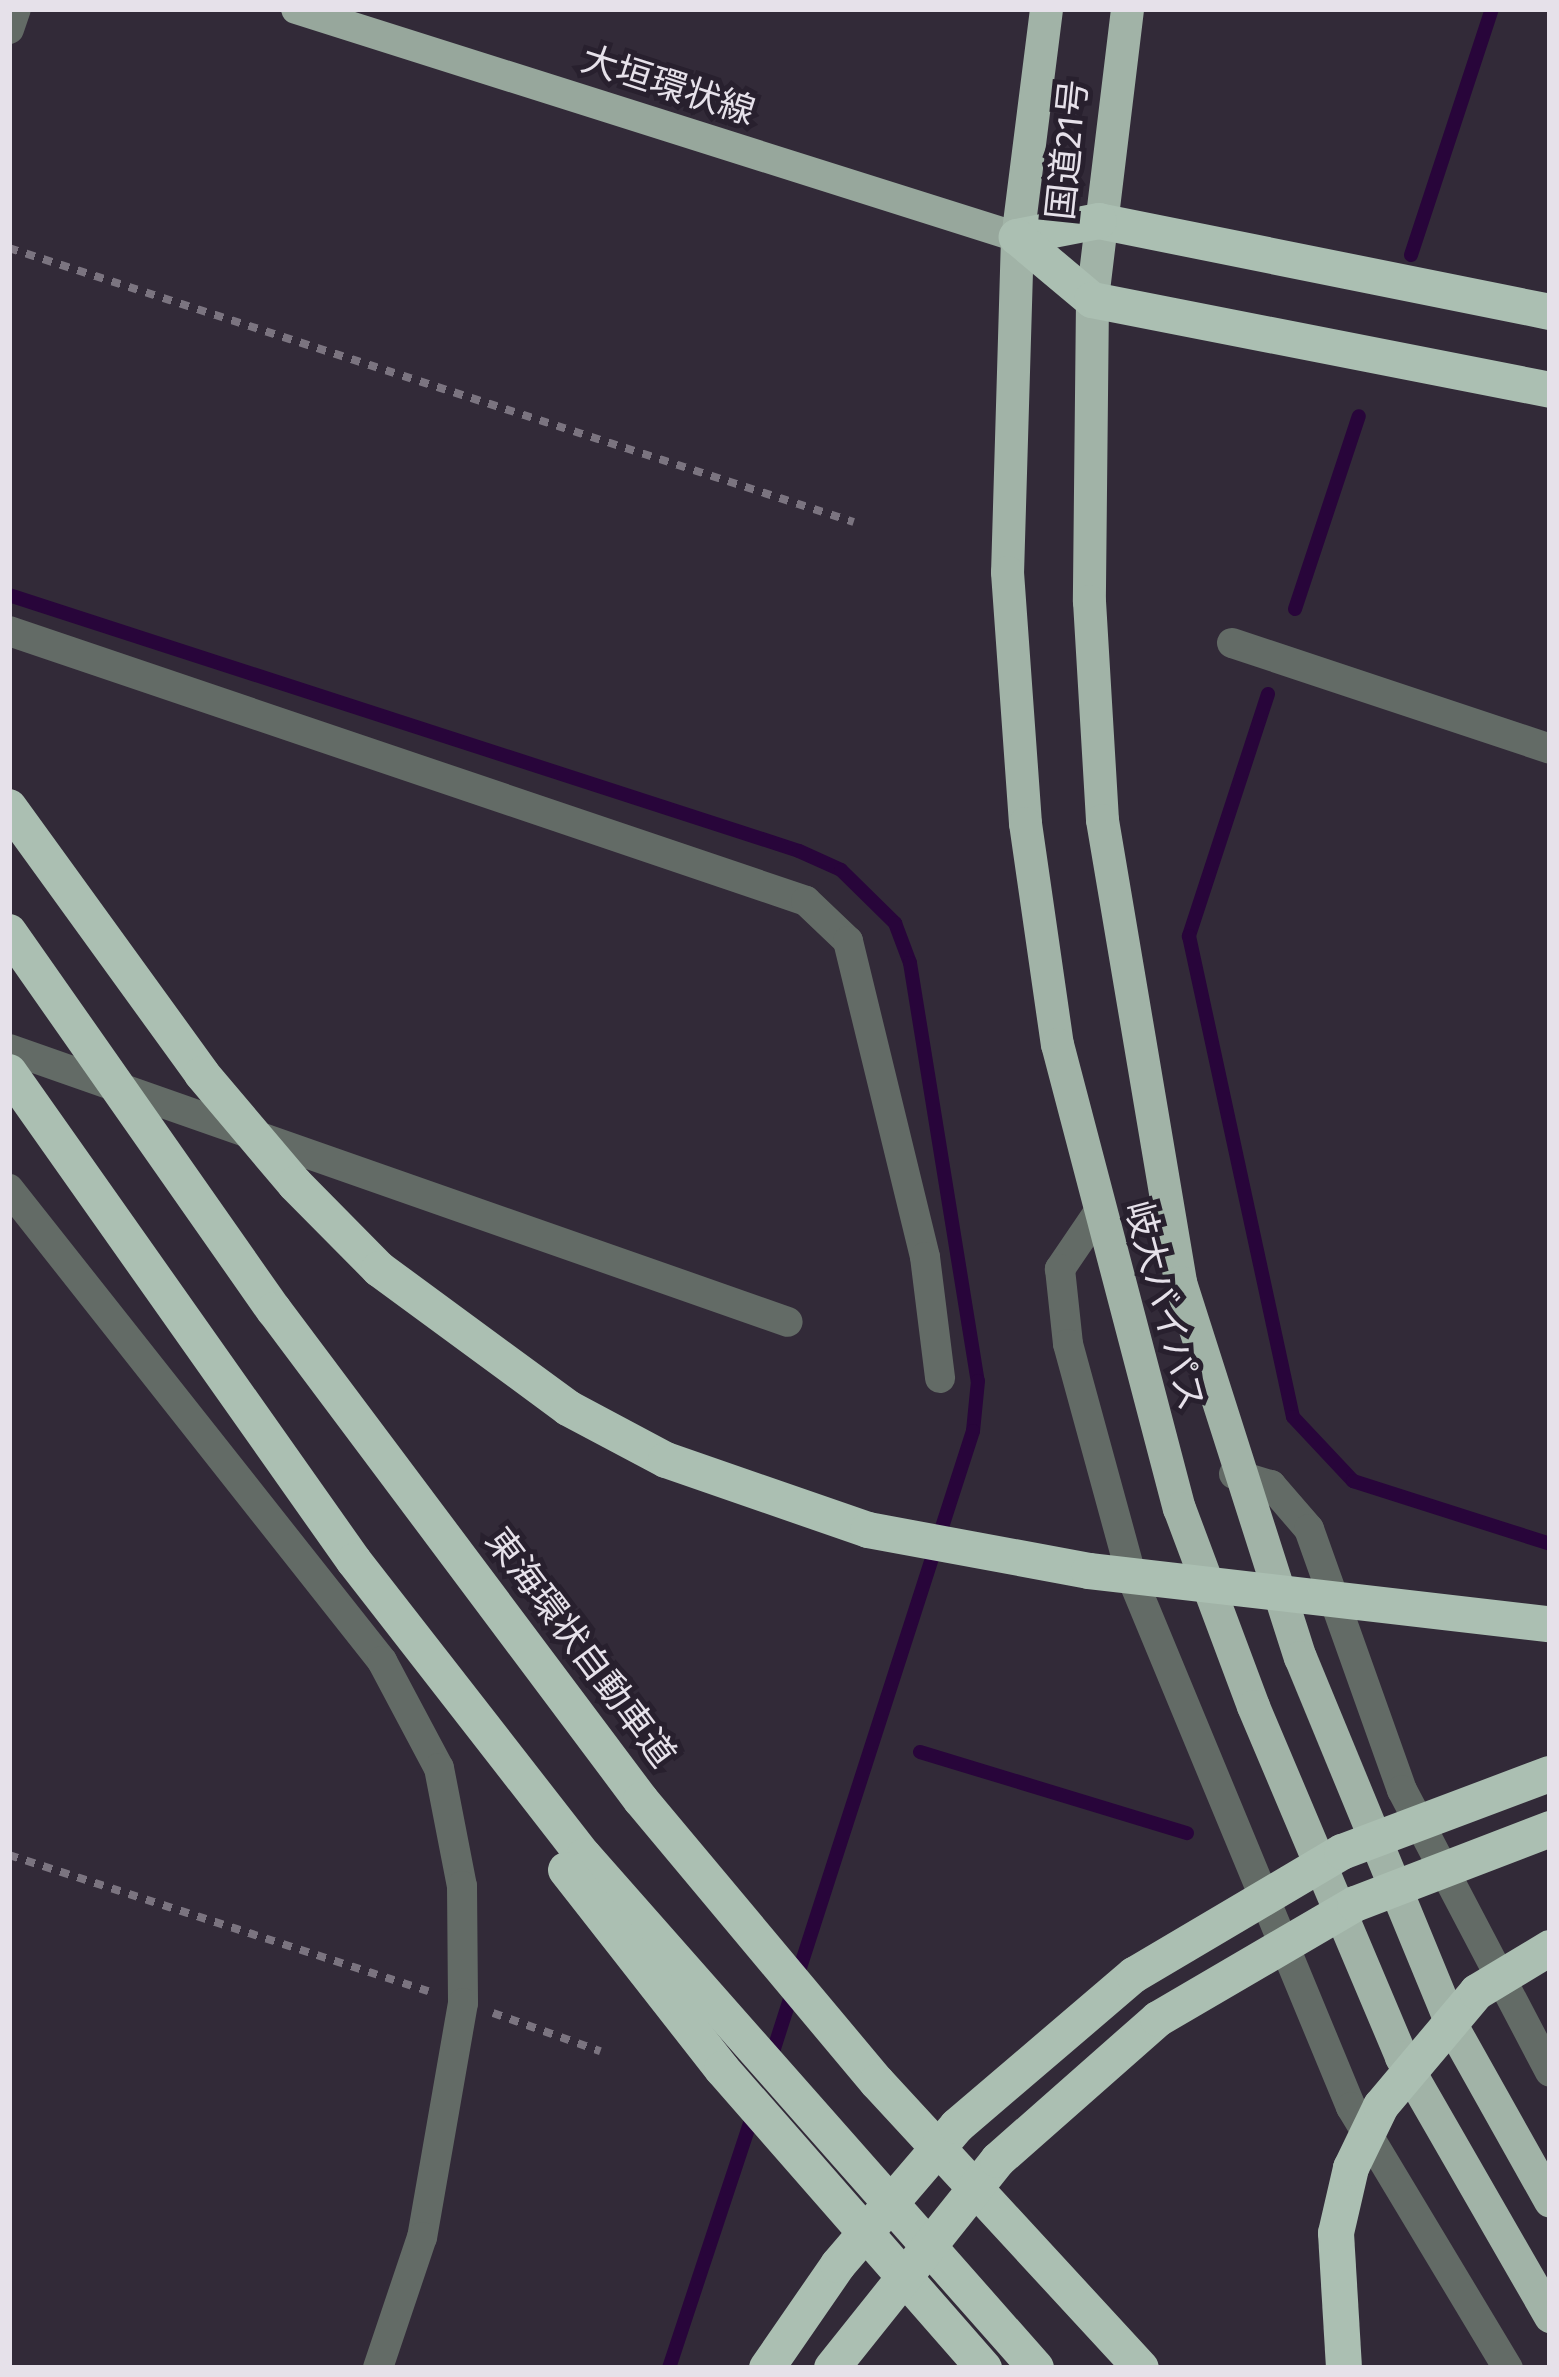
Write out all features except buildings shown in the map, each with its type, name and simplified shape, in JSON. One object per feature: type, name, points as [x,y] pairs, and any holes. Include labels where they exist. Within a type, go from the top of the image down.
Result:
[{"type":"highway","name":"国道21号","points":[[1017,237],[1046,9]]},
{"type":"highway","name":"国道21号","points":[[1092,300],[1127,9]]},
{"type":"highway","points":[[1017,237],[1099,221],[1550,312]]},
{"type":"highway","points":[[1017,237],[1092,300],[1550,390]]},
{"type":"highway","name":"岐大バイパス","points":[[1017,237],[1007,572],[1025,823],[1057,1044],[1098,1213],[1179,1508],[1327,1891],[1401,2057],[1550,2316]]},
{"type":"highway","name":"岐大バイパス","points":[[1092,300],[1089,602],[1102,820],[1180,1282],[1234,1474],[1453,2028],[1550,2201]]},
{"type":"highway","points":[[9,807],[202,1074],[295,1184],[454,1328],[587,1418],[765,1500],[868,1530],[1089,1571],[1550,1624]]},
{"type":"highway","name":"東海環状自動車道","points":[[9,932],[274,1310],[641,1800],[877,2082],[1141,2368]]},
{"type":"highway","points":[[9,1072],[354,1561],[500,1785],[611,1927],[984,2368]]},
{"type":"highway","points":[[354,1561],[584,1856],[1036,2368]]},
{"type":"highway","points":[[767,2368],[838,2265],[957,2126],[1134,1975],[1342,1852],[1550,1774]]},
{"type":"highway","points":[[832,2368],[998,2160],[1158,2019],[1355,1904],[1550,1828]]},
{"type":"highway","points":[[1344,2368],[1336,2233],[1371,2126],[1429,2039],[1477,1992],[1550,1948]]},
{"type":"main road","name":"大垣環状線","points":[[296,9],[1017,237]]},
{"type":"street","points":[[9,29],[16,9]]},
{"type":"street","points":[[9,631],[806,901],[848,941],[925,1257],[940,1378]]},
{"type":"street","points":[[1232,643],[1550,749]]},
{"type":"street","points":[[9,1049],[788,1322]]},
{"type":"street","points":[[9,1189],[382,1661],[439,1768],[462,1886],[463,2003],[422,2237],[378,2368]]},
{"type":"street","points":[[1098,1213],[1060,1269],[1068,1344],[1132,1578],[1351,2107],[1508,2368]]},
{"type":"street","points":[[1234,1474],[1271,1485],[1309,1528],[1402,1790],[1550,2072]]},
{"type":"path","points":[[9,248],[854,522]]},
{"type":"path","points":[[9,1855],[599,2050]]},
{"type":"waterway","points":[[1411,255],[1492,9]]},
{"type":"waterway","points":[[1295,609],[1359,416]]},
{"type":"waterway","points":[[9,595],[799,851],[841,870],[895,923],[910,963],[978,1381],[973,1431],[770,2061]]},
{"type":"waterway","points":[[1268,694],[1189,936],[1293,1417],[1353,1481],[1550,1544]]},
{"type":"waterway","points":[[920,1752],[1187,1833]]},
{"type":"waterway","points":[[669,2368],[754,2111]]}]
